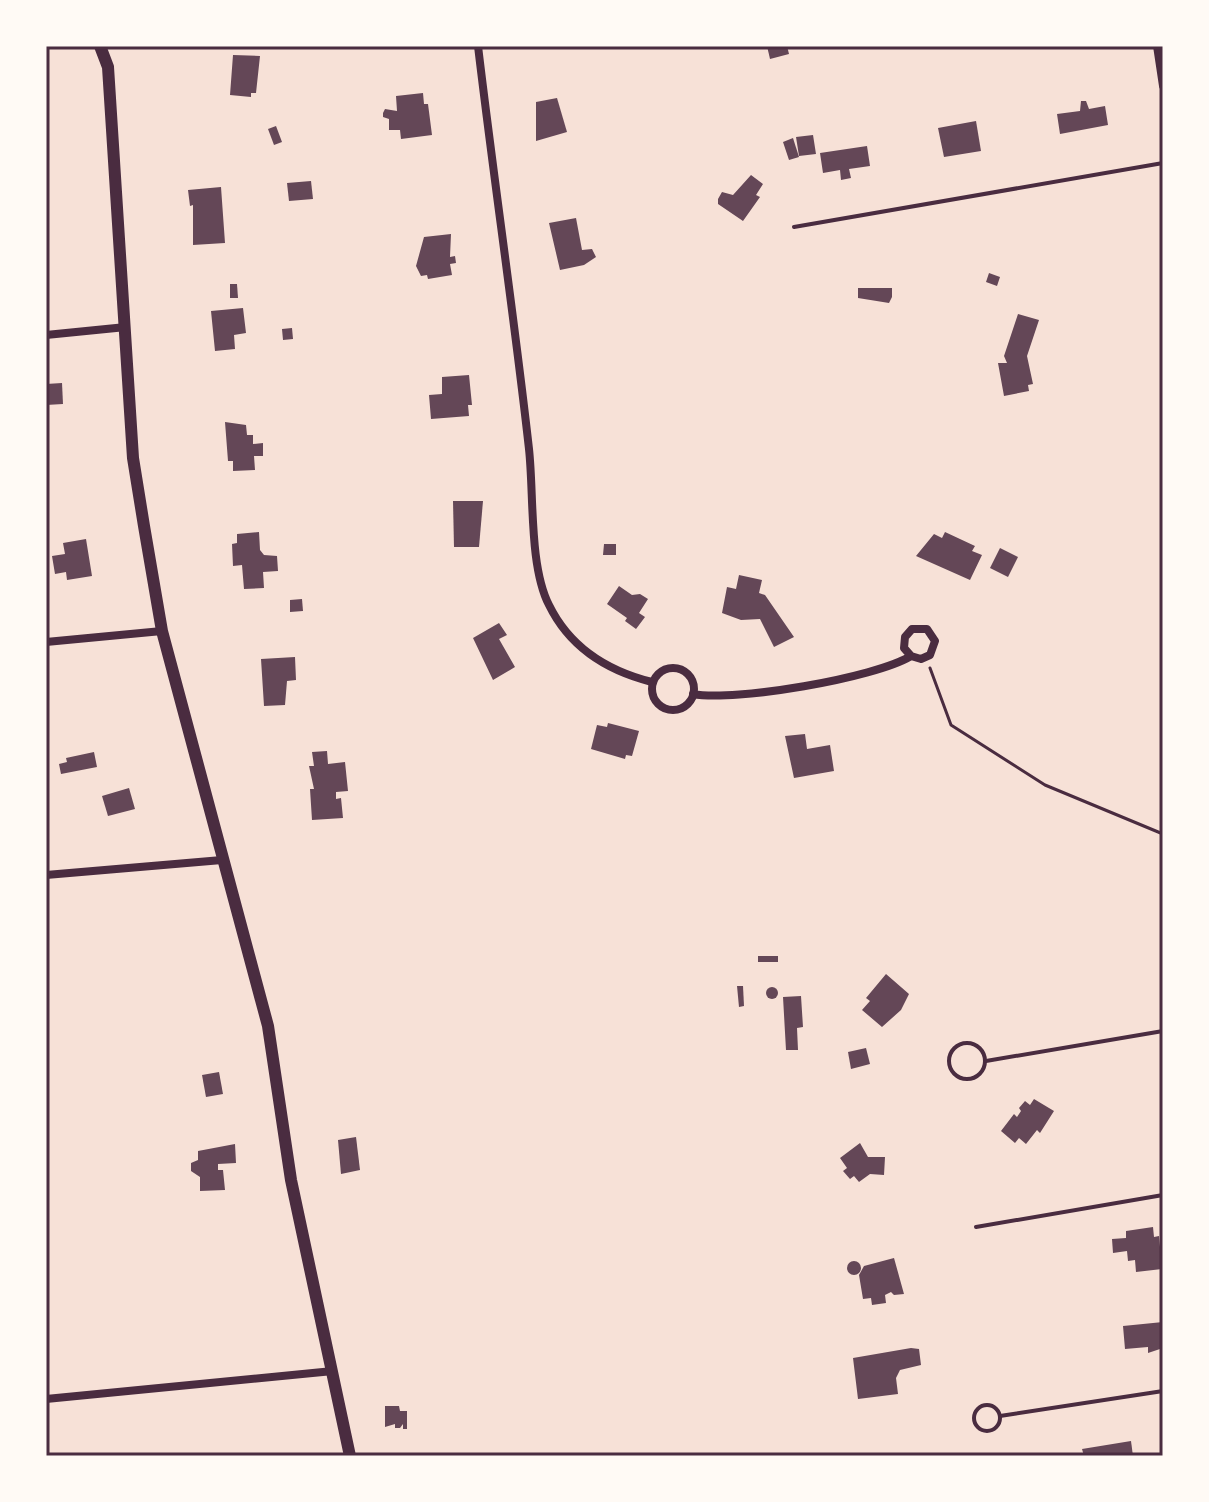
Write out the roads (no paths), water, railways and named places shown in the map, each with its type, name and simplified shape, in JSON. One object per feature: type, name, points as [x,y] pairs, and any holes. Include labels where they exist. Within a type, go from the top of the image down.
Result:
[{"type":"main road","points":[[100,46],[108,67],[133,458],[162,631],[268,1026],[291,1180],[350,1456]]},
{"type":"street","points":[[478,46],[516,331],[536,541],[547,601],[556,618],[590,655],[633,677],[652,682]]},
{"type":"street","points":[[1157,46],[1163,86]]},
{"type":"street","points":[[46,335],[127,327]]},
{"type":"street","points":[[693,694],[739,696],[881,671],[911,656],[926,657],[933,651],[935,641],[932,632],[922,627],[912,629],[905,637],[904,648],[911,656]]},
{"type":"street","points":[[46,642],[162,631]]},
{"type":"street","points":[[667,668],[680,669],[691,678],[693,694],[682,708],[668,709],[653,696],[652,682],[667,668]]},
{"type":"street","points":[[46,875],[222,860]]},
{"type":"street","points":[[46,1399],[333,1371]]},
{"type":"lane","points":[[794,227],[1163,163]]},
{"type":"lane","points":[[986,1061],[1163,1031]]},
{"type":"lane","points":[[967,1043],[982,1050],[986,1061],[982,1073],[971,1079],[959,1078],[949,1062],[952,1051],[967,1043]]},
{"type":"lane","points":[[976,1227],[1163,1195]]},
{"type":"lane","points":[[1000,1416],[1163,1391]]},
{"type":"lane","points":[[983,1405],[992,1406],[1000,1416],[999,1424],[988,1431],[977,1427],[974,1419],[976,1411],[983,1405]]}]
